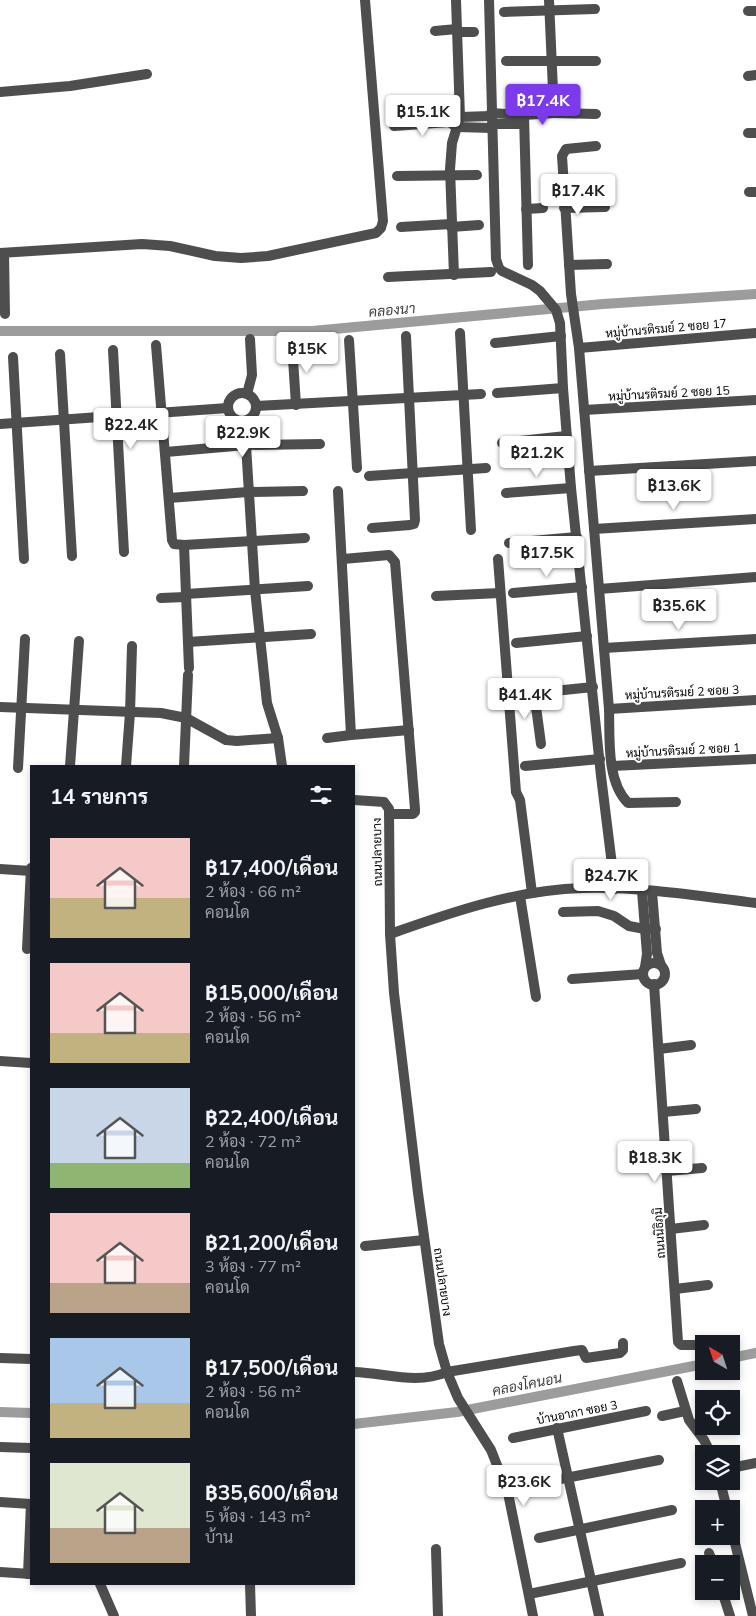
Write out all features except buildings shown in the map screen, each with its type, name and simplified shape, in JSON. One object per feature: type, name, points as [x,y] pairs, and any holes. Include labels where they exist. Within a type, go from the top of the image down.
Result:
[{"type":"street","points":[[5,314],[2,253],[142,244],[170,246],[215,256],[241,258],[268,256],[376,233],[381,228],[383,220],[366,0]]},
{"type":"street","points":[[454,275],[450,175],[455,122],[456,0]]},
{"type":"street","points":[[489,0],[496,259],[502,271],[532,285],[547,297],[556,310],[561,336],[566,436],[571,488],[615,889]]},
{"type":"street","points":[[549,0],[554,113]]},
{"type":"street","points":[[504,12],[595,10]]},
{"type":"street","points":[[435,31],[474,32]]},
{"type":"street","points":[[506,61],[596,60]]},
{"type":"street","points":[[0,92],[70,86],[147,74]]},
{"type":"street","points":[[394,126],[524,119],[554,113],[596,114]]},
{"type":"street","points":[[524,119],[528,265]]},
{"type":"street","points":[[596,146],[566,149],[563,152],[564,208],[568,266],[579,348],[612,766],[617,785],[628,804],[676,802]]},
{"type":"street","points":[[397,176],[477,175]]},
{"type":"street","points":[[564,208],[605,207]]},
{"type":"street","points":[[526,209],[543,208]]},
{"type":"street","points":[[401,227],[479,225]]},
{"type":"street","points":[[568,266],[607,264]]},
{"type":"street","points":[[388,277],[491,272]]},
{"type":"street","points":[[460,333],[471,530]]},
{"type":"street","name":"หมู่บ้านรติรมย์ 2 ซอย 17","points":[[579,348],[756,333]]},
{"type":"street","points":[[372,528],[410,525],[414,524],[415,520],[406,336]]},
{"type":"street","points":[[495,343],[561,336]]},
{"type":"street","points":[[246,394],[252,375],[250,338]]},
{"type":"street","points":[[349,340],[357,468]]},
{"type":"street","points":[[292,344],[296,405]]},
{"type":"street","points":[[156,345],[172,542],[176,545],[184,545],[305,538]]},
{"type":"street","points":[[113,350],[124,552]]},
{"type":"street","points":[[60,354],[72,556]]},
{"type":"street","points":[[13,357],[24,558]]},
{"type":"street","points":[[497,393],[563,388]]},
{"type":"street","points":[[241,393],[246,394],[255,401],[256,406],[252,416],[243,421],[233,417],[228,408],[231,398],[241,393]]},
{"type":"street","points":[[256,406],[481,394]]},
{"type":"street","name":"หมู่บ้านรติรมย์ 2 ซอย 15","points":[[584,410],[756,400]]},
{"type":"street","points":[[0,424],[228,408]]},
{"type":"street","points":[[243,421],[255,590],[267,703],[278,738],[282,765]]},
{"type":"street","points":[[502,443],[566,436]]},
{"type":"street","points":[[166,452],[246,445],[320,444]]},
{"type":"street","points":[[589,470],[756,461]]},
{"type":"street","points":[[369,476],[486,468]]},
{"type":"street","points":[[506,493],[571,488]]},
{"type":"street","points":[[169,498],[248,492],[303,491]]},
{"type":"street","points":[[338,491],[351,735]]},
{"type":"street","points":[[594,529],[756,519]]},
{"type":"street","points":[[510,543],[577,537]]},
{"type":"street","points":[[184,545],[188,642],[184,765]]},
{"type":"street","points":[[343,559],[389,555],[395,562],[415,812],[412,814],[389,814]]},
{"type":"street","points":[[498,560],[516,792],[521,808],[532,893]]},
{"type":"street","points":[[599,589],[756,577]]},
{"type":"street","points":[[161,598],[308,586]]},
{"type":"street","points":[[513,594],[582,587]]},
{"type":"street","points":[[436,596],[500,593]]},
{"type":"street","points":[[188,642],[260,639],[311,634]]},
{"type":"street","points":[[516,643],[587,636]]},
{"type":"street","points":[[18,768],[25,639]]},
{"type":"street","points":[[604,648],[756,639]]},
{"type":"street","points":[[70,765],[79,641]]},
{"type":"street","points":[[126,765],[132,646]]},
{"type":"street","points":[[541,744],[529,693],[593,687]]},
{"type":"street","name":"หมู่บ้านรติรมย์ 2 ซอย 3","points":[[609,709],[756,700]]},
{"type":"street","points":[[0,707],[161,714],[186,718],[226,740],[278,738]]},
{"type":"street","points":[[327,738],[409,730]]},
{"type":"street","points":[[525,766],[600,759]]},
{"type":"street","name":"หมู่บ้านรติรมย์ 2 ซอย 1","points":[[612,766],[756,759]]},
{"type":"street","name":"ถนนปลายบาง","points":[[355,800],[384,802],[389,807],[390,934],[394,992],[424,1240],[439,1344],[447,1372],[458,1398],[491,1450],[508,1493],[533,1616]]},
{"type":"street","points":[[0,869],[30,870]]},
{"type":"street","points":[[390,934],[474,906],[532,893],[582,888],[647,891],[756,903]]},
{"type":"street","points":[[27,950],[30,890]]},
{"type":"street","points":[[647,891],[650,929],[644,970],[646,982],[654,984],[664,977],[664,973],[650,929]]},
{"type":"street","points":[[520,896],[536,998]]},
{"type":"street","points":[[563,912],[608,912],[629,926],[650,929]]},
{"type":"street","points":[[572,979],[644,970],[653,963],[661,965]]},
{"type":"street","name":"ถนนนิธิภุมิ","points":[[654,984],[678,1342],[681,1346],[695,1345]]},
{"type":"street","points":[[659,1049],[691,1045]]},
{"type":"street","points":[[0,1061],[30,1063]]},
{"type":"street","points":[[663,1112],[696,1109]]},
{"type":"street","points":[[667,1171],[702,1168]]},
{"type":"street","points":[[671,1228],[704,1225]]},
{"type":"street","points":[[364,1246],[424,1240]]},
{"type":"street","points":[[675,1289],[708,1285]]},
{"type":"street","points":[[355,1372],[413,1379],[434,1377],[447,1372],[578,1350],[586,1358],[620,1353],[623,1350],[623,1343]]},
{"type":"street","points":[[0,1358],[30,1359]]},
{"type":"street","points":[[678,1381],[689,1420],[706,1445]]},
{"type":"street","name":"บ้านอาภา ซอย 3","points":[[514,1438],[646,1410]]},
{"type":"street","points":[[662,1416],[685,1411]]},
{"type":"street","points":[[556,1428],[599,1616]]},
{"type":"street","points":[[0,1446],[30,1448]]},
{"type":"street","points":[[524,1486],[659,1460]]},
{"type":"street","points":[[740,1466],[756,1463]]},
{"type":"street","points":[[0,1502],[30,1504]]},
{"type":"street","points":[[539,1538],[672,1510]]},
{"type":"street","points":[[735,1545],[753,1616]]},
{"type":"street","points":[[436,1549],[438,1616]]},
{"type":"street","points":[[529,1594],[681,1563]]},
{"type":"street","points":[[0,1572],[30,1574]]},
{"type":"street","points":[[100,1585],[114,1616]]},
{"type":"street","points":[[250,1585],[251,1616]]},
{"type":"street","points":[[725,1600],[730,1616]]},
{"type":"waterway","name":"คลองนา","points":[[0,331],[312,331],[603,304],[756,294]]},
{"type":"waterway","name":"คลองโคนอน","points":[[740,1356],[756,1353]]},
{"type":"waterway","name":"คลองโคนอน","points":[[355,1424],[457,1412],[695,1366]]},
{"type":"waterway","name":"คลองโคนอน","points":[[0,1412],[30,1413]]}]
